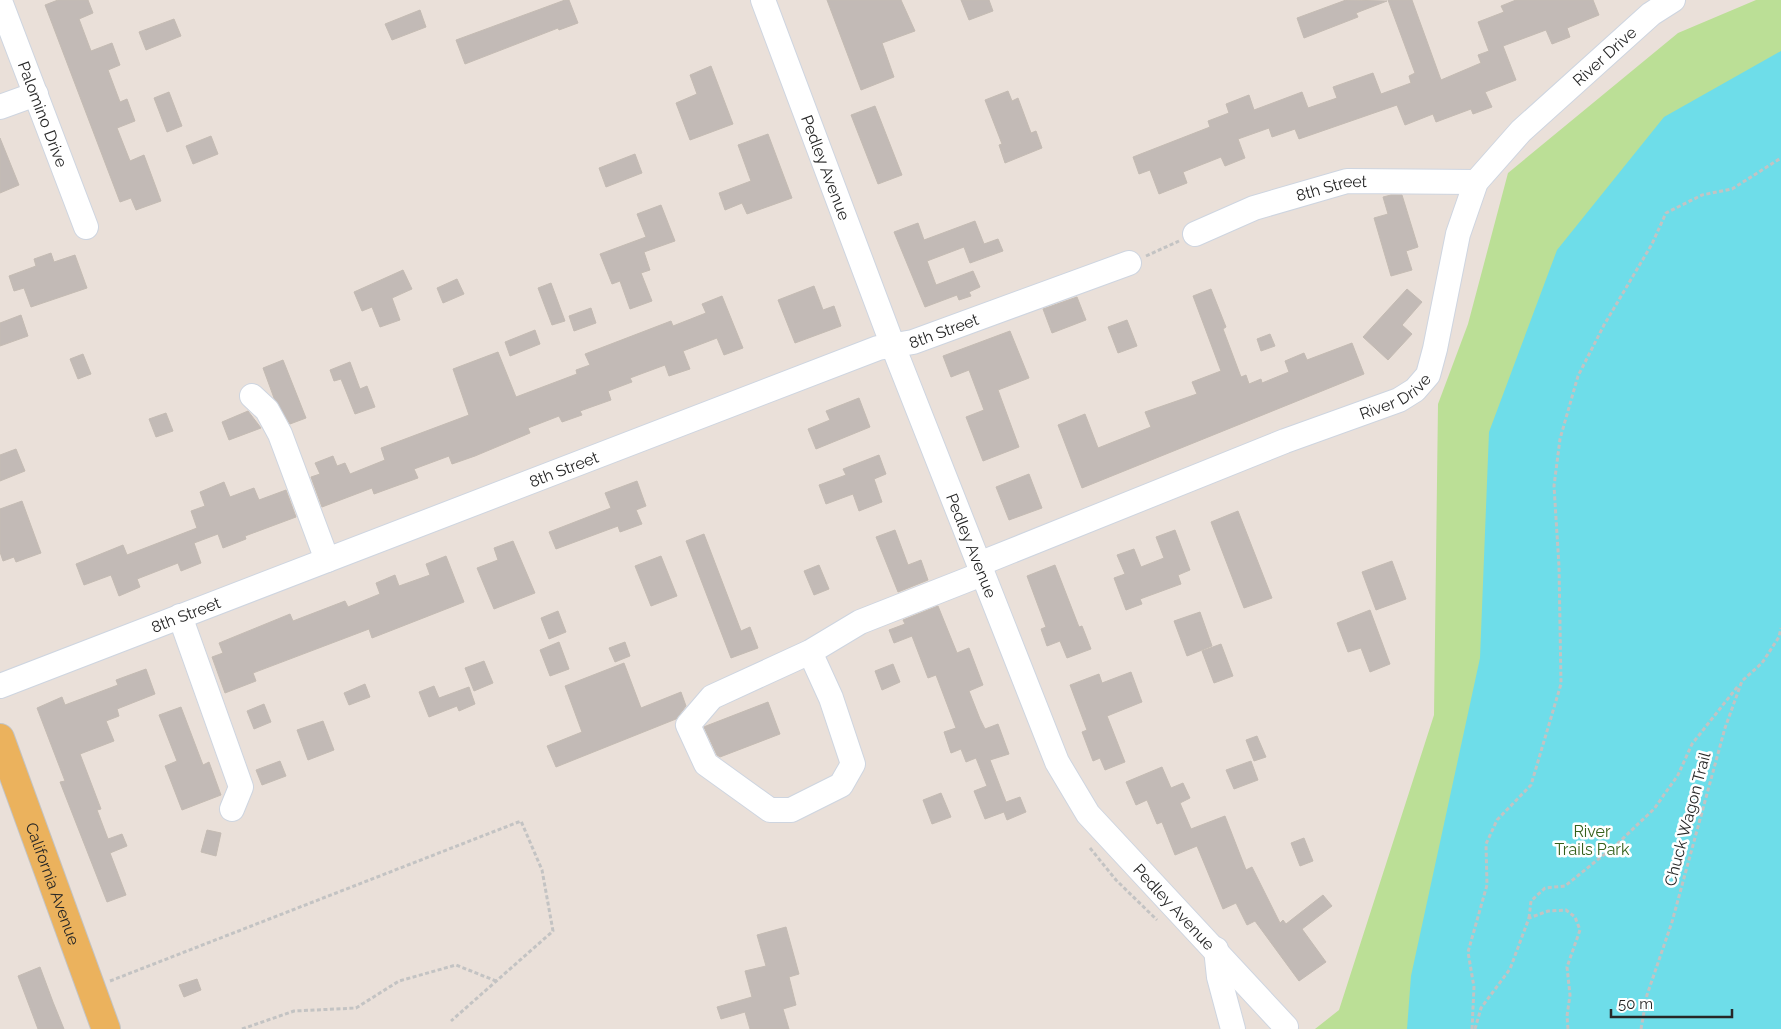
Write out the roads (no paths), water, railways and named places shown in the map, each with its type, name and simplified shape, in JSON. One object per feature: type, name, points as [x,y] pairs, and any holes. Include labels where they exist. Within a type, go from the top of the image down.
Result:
[{"type":"main road","name":"California Avenue","points":[[0,738],[106,1029]]},
{"type":"street","name":"Pedley Avenue","points":[[763,0],[893,346],[1057,762],[1088,814],[1286,1026]]},
{"type":"street","name":"River Drive","points":[[810,652],[860,622],[980,569],[1285,441],[1399,400],[1414,390],[1428,375],[1436,350],[1458,234],[1476,182],[1521,131],[1651,14],[1673,0]]},
{"type":"street","name":"Palomino Drive","points":[[0,1],[86,227]]},
{"type":"street","points":[[0,107],[36,94]]},
{"type":"street","name":"8th Street","points":[[1195,234],[1254,208],[1347,180],[1476,182]]},
{"type":"street","name":"8th Street","points":[[0,686],[878,348],[913,342],[1130,263]]},
{"type":"street","points":[[252,396],[267,410],[280,434],[327,560]]},
{"type":"street","points":[[180,616],[241,787],[232,809]]},
{"type":"street","points":[[810,652],[831,698],[854,764],[841,785],[791,810],[770,810],[706,764],[688,725],[712,697],[810,652]]},
{"type":"street","points":[[1216,949],[1219,977],[1233,1029]]},
{"type":"water","name":"River Trails Park","points":[[1781,51],[1781,1029],[1407,1029],[1411,976],[1480,658],[1489,432],[1557,250],[1664,117]]}]
